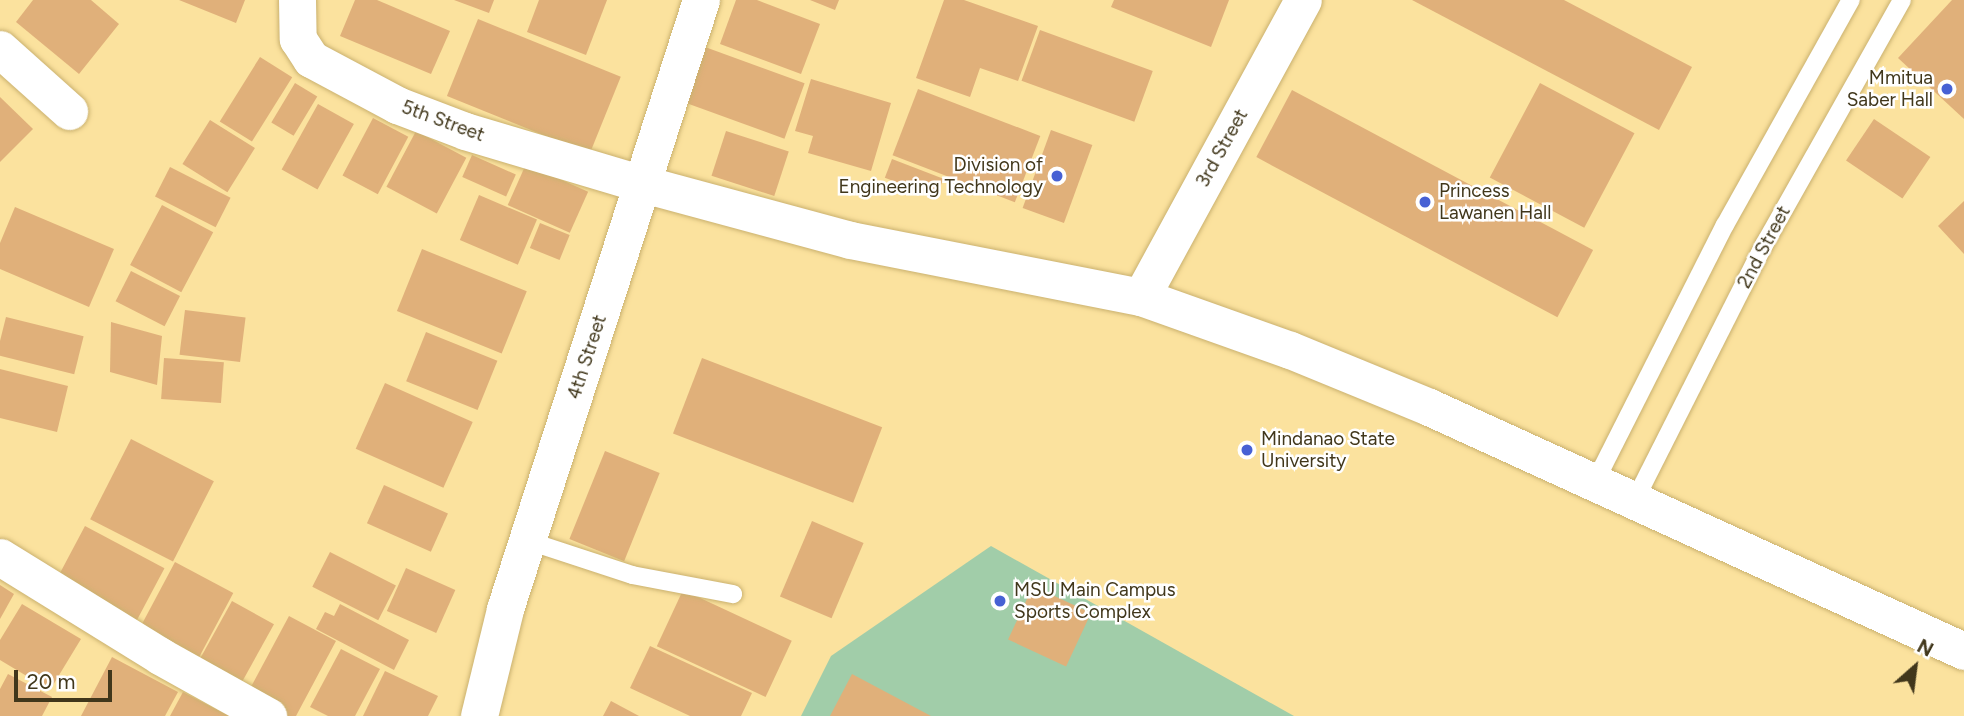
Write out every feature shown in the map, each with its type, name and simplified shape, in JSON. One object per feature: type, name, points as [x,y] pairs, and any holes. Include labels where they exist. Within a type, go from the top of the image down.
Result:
[{"type":"street","name":"5th Street","points":[[297,0],[298,39],[311,59],[331,74],[465,131],[643,184],[850,240],[1141,297],[1290,350],[1595,482],[1964,651]]},
{"type":"street","name":"4th Street","points":[[479,716],[505,609],[701,0]]},
{"type":"street","name":"3rd Street","points":[[1141,297],[1303,0]]},
{"type":"street","points":[[0,49],[69,111]]},
{"type":"street","points":[[0,557],[160,656],[268,716]]},
{"type":"lane","points":[[1595,482],[1725,225],[1851,0]]},
{"type":"lane","name":"2nd Street","points":[[1635,500],[1764,245],[1902,0]]},
{"type":"lane","points":[[544,546],[632,575],[733,594]]},
{"type":"green space","name":"MSU Main Campus Sports Complex","points":[[991,546],[1294,716],[801,716],[831,656]]},
{"type":"building","points":[[33,0],[91,0],[119,24],[79,74],[16,22]]},
{"type":"building","points":[[179,0],[245,0],[236,23]]},
{"type":"building","points":[[355,0],[377,0],[450,31],[431,74],[340,36]]},
{"type":"building","points":[[454,0],[494,0],[489,13]]},
{"type":"building","points":[[539,0],[607,0],[586,55],[527,32]]},
{"type":"building","points":[[736,0],[757,0],[820,24],[801,74],[720,44]]},
{"type":"building","points":[[810,0],[839,0],[835,10]]},
{"type":"building","points":[[944,0],[964,0],[1038,26],[1018,81],[980,68],[970,97],[916,78]]},
{"type":"building","points":[[1114,0],[1229,0],[1211,47],[1111,7]]},
{"type":"building","points":[[1412,0],[1564,0],[1692,67],[1659,130]]},
{"type":"building","name":"Mmitua Saber Hall","points":[[1952,0],[1964,0],[1964,119],[1898,58]]},
{"type":"building","points":[[478,19],[621,77],[590,154],[447,96]]},
{"type":"building","points":[[1040,30],[1153,71],[1134,122],[1022,81]]},
{"type":"building","points":[[705,47],[805,83],[784,139],[685,102]]},
{"type":"building","points":[[260,57],[292,77],[252,142],[220,121]]},
{"type":"building","points":[[811,79],[891,103],[871,171],[808,153],[813,136],[795,131]]},
{"type":"building","points":[[295,83],[317,96],[294,136],[271,122]]},
{"type":"building","points":[[1540,83],[1634,133],[1584,228],[1490,177]]},
{"type":"building","points":[[918,89],[1040,136],[1015,202],[893,155]]},
{"type":"building","name":"Princess Lawanen Hall","points":[[1292,90],[1593,250],[1557,317],[1256,157]]},
{"type":"building","points":[[0,97],[33,129],[0,162]]},
{"type":"building","points":[[318,104],[354,124],[317,189],[282,170]]},
{"type":"building","points":[[373,118],[408,137],[378,194],[342,175]]},
{"type":"building","points":[[1874,119],[1930,157],[1902,198],[1846,160]]},
{"type":"building","points":[[210,120],[255,148],[227,192],[182,164]]},
{"type":"building","name":"Division of Engineering Technology","points":[[1051,130],[1092,145],[1064,223],[1023,208]]},
{"type":"building","points":[[416,131],[466,158],[437,213],[386,187]]},
{"type":"building","points":[[726,131],[789,151],[774,196],[711,176]]},
{"type":"building","points":[[472,155],[516,175],[506,196],[462,177]]},
{"type":"building","points":[[892,159],[943,179],[936,197],[885,178]]},
{"type":"building","points":[[526,164],[588,192],[570,233],[508,205]]},
{"type":"building","points":[[170,167],[231,198],[216,227],[155,196]]},
{"type":"building","points":[[479,195],[537,220],[518,265],[460,240]]},
{"type":"building","points":[[1964,201],[1964,254],[1938,226]]},
{"type":"building","points":[[162,205],[213,232],[181,292],[130,265]]},
{"type":"building","points":[[15,207],[114,249],[89,307],[0,269],[0,243]]},
{"type":"building","points":[[540,223],[570,235],[560,260],[530,248]]},
{"type":"building","points":[[422,249],[527,291],[502,353],[397,311]]},
{"type":"building","points":[[131,271],[180,296],[165,326],[116,301]]},
{"type":"building","points":[[185,310],[246,317],[240,362],[180,355]]},
{"type":"building","points":[[6,317],[84,336],[74,374],[0,356],[0,341]]},
{"type":"building","points":[[111,322],[162,336],[157,385],[110,372]]},
{"type":"building","points":[[426,332],[497,361],[478,410],[406,381]]},
{"type":"building","points":[[164,358],[224,362],[221,403],[161,399]]},
{"type":"building","points":[[702,358],[882,427],[853,503],[673,434]]},
{"type":"building","points":[[0,369],[68,386],[57,432],[0,418]]},
{"type":"building","points":[[385,383],[473,422],[443,488],[356,449]]},
{"type":"building","points":[[131,439],[214,481],[173,561],[90,519]]},
{"type":"building","points":[[605,451],[660,473],[624,561],[569,539]]},
{"type":"building","points":[[384,485],[448,513],[431,552],[367,523]]},
{"type":"building","points":[[812,521],[864,543],[832,618],[780,596]]},
{"type":"building","points":[[85,526],[164,568],[135,623],[56,581]]},
{"type":"building","points":[[330,552],[396,586],[378,620],[312,587]]},
{"type":"building","points":[[175,562],[233,593],[198,660],[139,629]]},
{"type":"building","points":[[406,568],[455,590],[436,633],[387,611]]},
{"type":"building","points":[[0,585],[14,594],[0,619]]},
{"type":"building","points":[[1033,586],[1091,613],[1066,667],[1008,639]]},
{"type":"building","points":[[683,590],[792,641],[766,697],[657,646]]},
{"type":"building","points":[[232,601],[274,624],[241,684],[199,660]]},
{"type":"building","points":[[22,604],[81,639],[50,690],[0,660],[0,640]]},
{"type":"building","points":[[340,604],[409,640],[394,670],[316,629],[325,612],[334,616]]},
{"type":"building","points":[[289,616],[336,641],[296,716],[278,716],[245,698]]},
{"type":"building","points":[[650,646],[752,693],[741,716],[690,716],[630,688]]},
{"type":"building","points":[[341,649],[380,669],[355,716],[328,716],[310,707]]},
{"type":"building","points":[[112,657],[178,692],[165,716],[81,716]]},
{"type":"building","points":[[385,671],[438,696],[428,716],[363,716]]},
{"type":"building","points":[[8,674],[52,697],[42,716],[0,716],[0,689]]},
{"type":"building","points":[[852,674],[931,716],[830,716]]},
{"type":"building","points":[[183,692],[229,716],[170,716]]},
{"type":"building","points":[[611,701],[639,716],[603,716]]},
{"type":"place","name":"Mmitua Saber Hall","points":[[1947,89]]},
{"type":"place","name":"Division of Engineering Technology","points":[[1057,176]]},
{"type":"place","name":"Princess Lawanen Hall","points":[[1425,202]]},
{"type":"place","name":"Mindanao State University","points":[[1247,450]]},
{"type":"place","name":"MSU Main Campus Sports Complex","points":[[1000,601]]}]
